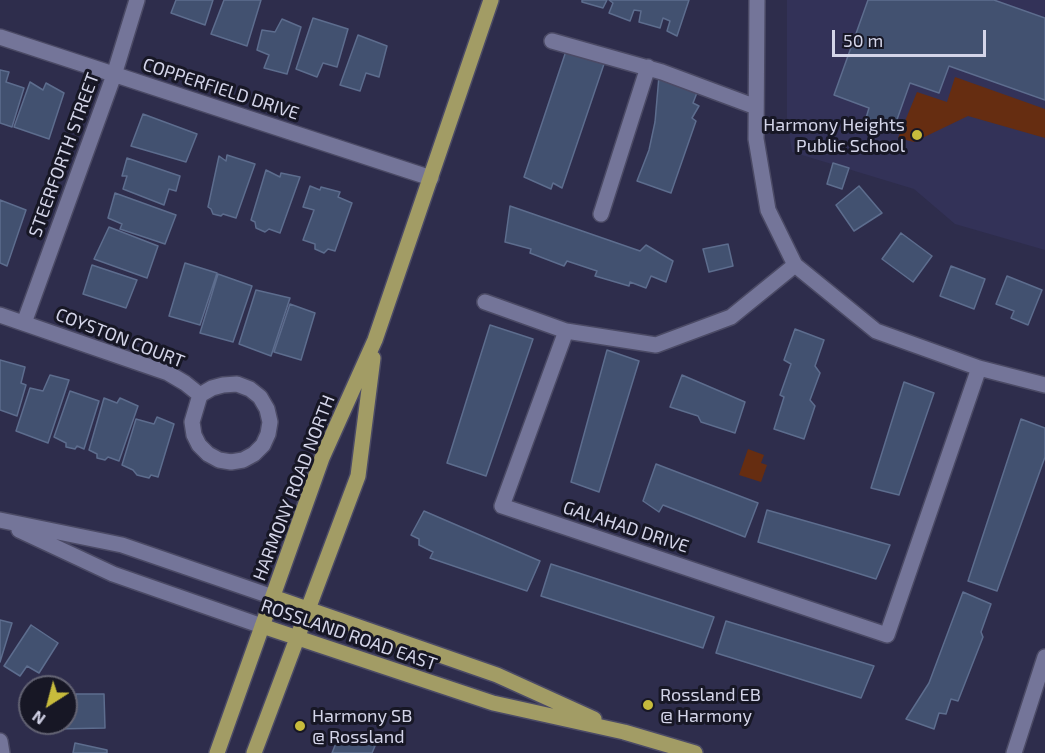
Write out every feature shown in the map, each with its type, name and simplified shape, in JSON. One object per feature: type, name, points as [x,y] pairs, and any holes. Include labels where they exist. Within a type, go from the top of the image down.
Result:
[{"type":"main road","name":"HARMONY ROAD NORTH","points":[[217,753],[322,458],[375,340],[491,0]]},
{"type":"main road","name":"HARMONY ROAD NORTH","points":[[254,753],[357,476],[375,340]]},
{"type":"main road","points":[[273,597],[497,675],[624,732]]},
{"type":"main road","name":"ROSSLAND ROAD EAST","points":[[262,626],[493,703],[624,732],[695,753]]},
{"type":"street","name":"STEERFORTH STREET","points":[[24,323],[114,75],[137,0]]},
{"type":"street","points":[[757,0],[756,139],[768,210],[795,265],[876,332],[979,368],[1045,385]]},
{"type":"street","name":"COPPERFIELD DRIVE","points":[[0,37],[430,178]]},
{"type":"street","points":[[552,41],[648,67],[756,107]]},
{"type":"street","points":[[601,214],[648,67]]},
{"type":"street","points":[[486,302],[566,331],[656,345],[731,317],[795,265]]},
{"type":"street","name":"COYSTON COURT","points":[[0,315],[168,373],[200,395]]},
{"type":"street","name":"GALAHAD DRIVE","points":[[566,331],[502,506],[887,635],[979,368]]},
{"type":"street","points":[[237,384],[250,389],[260,397],[267,409],[270,422],[263,445],[254,454],[237,461],[219,460],[208,454],[199,446],[192,422],[200,395],[223,385],[237,384]]},
{"type":"street","name":"ROSSLAND ROAD EAST","points":[[0,520],[122,545],[273,597]]},
{"type":"street","name":"ROSSLAND ROAD EAST","points":[[0,520],[113,574],[262,626]]},
{"type":"street","points":[[1014,753],[1045,657]]},
{"type":"street","points":[[0,741],[2,753]]},
{"type":"shaded area","name":"Harmony Heights Public School","points":[[787,0],[1045,0],[1045,250],[955,224],[914,189],[792,152],[787,118]]},
{"type":"shaded area","points":[[955,77],[1045,109],[1045,138],[968,116],[914,142],[898,138],[917,92],[947,102]]},
{"type":"shaded area","points":[[748,449],[764,455],[761,463],[767,465],[761,482],[739,475]]},
{"type":"building","points":[[176,0],[213,0],[205,25],[171,13]]},
{"type":"building","points":[[224,0],[261,0],[247,46],[211,34]]},
{"type":"building","points":[[582,0],[607,0],[603,8],[582,2]]},
{"type":"building","points":[[609,0],[689,0],[677,36],[667,31],[670,21],[663,18],[660,28],[639,22],[641,11],[634,10],[630,21],[609,13],[613,3]]},
{"type":"building","points":[[868,0],[994,0],[1045,18],[1045,100],[949,66],[939,93],[910,83],[894,128],[866,118],[869,108],[834,95]]},
{"type":"building","points":[[313,18],[348,29],[337,67],[323,63],[317,77],[296,69]]},
{"type":"building","points":[[282,19],[301,27],[287,74],[264,68],[269,55],[257,50],[262,30],[275,32]]},
{"type":"building","points":[[358,35],[387,46],[379,77],[366,73],[360,91],[340,85]]},
{"type":"building","points":[[567,48],[605,61],[562,188],[553,183],[551,189],[524,177]]},
{"type":"building","points":[[0,70],[9,72],[6,82],[24,88],[12,127],[0,123]]},
{"type":"building","points":[[659,76],[698,90],[693,103],[699,106],[692,118],[696,121],[671,193],[637,181],[649,150],[655,122]]},
{"type":"building","points":[[30,82],[43,90],[46,83],[64,93],[49,139],[14,127]]},
{"type":"building","points":[[143,114],[197,134],[186,162],[131,146]]},
{"type":"building","points":[[227,155],[255,164],[236,218],[213,214],[208,207],[219,156],[226,161]]},
{"type":"building","points":[[127,158],[180,176],[176,191],[169,189],[164,205],[123,189],[127,176],[122,176]]},
{"type":"building","points":[[833,163],[849,168],[842,189],[827,184]]},
{"type":"building","points":[[266,170],[280,177],[281,173],[300,177],[280,233],[269,229],[265,232],[256,228],[255,222],[251,220]]},
{"type":"building","points":[[310,186],[320,190],[321,187],[340,192],[338,197],[352,203],[335,251],[328,249],[324,253],[315,249],[315,244],[303,240],[314,210],[303,207]]},
{"type":"building","points":[[859,186],[882,213],[854,231],[836,205]]},
{"type":"building","points":[[115,193],[176,215],[165,244],[120,229],[122,224],[108,218]]},
{"type":"building","points":[[0,200],[26,210],[7,266],[0,263]]},
{"type":"building","points":[[510,206],[640,251],[646,245],[673,261],[666,282],[651,276],[646,288],[630,282],[629,286],[595,276],[597,271],[567,261],[564,266],[530,253],[531,249],[505,242]]},
{"type":"building","points":[[109,227],[158,246],[147,278],[94,259]]},
{"type":"building","points":[[901,233],[932,256],[913,282],[882,259]]},
{"type":"building","points":[[728,244],[733,266],[709,272],[703,249]]},
{"type":"building","points":[[185,263],[217,273],[200,325],[169,316]]},
{"type":"building","points":[[92,265],[137,280],[126,308],[83,294]]},
{"type":"building","points":[[951,266],[985,279],[974,309],[940,296]]},
{"type":"building","points":[[218,274],[252,286],[233,342],[200,333]]},
{"type":"building","points":[[1007,276],[1042,290],[1028,325],[1011,318],[1014,311],[996,304]]},
{"type":"building","points":[[256,290],[290,298],[271,356],[239,344]]},
{"type":"building","points":[[290,304],[315,313],[301,360],[274,352]]},
{"type":"building","points":[[490,325],[533,339],[486,476],[447,463]]},
{"type":"building","points":[[795,329],[824,340],[815,366],[820,373],[810,400],[815,406],[804,439],[774,429],[784,397],[780,395],[791,364],[784,360]]},
{"type":"building","points":[[607,350],[639,361],[599,492],[571,482]]},
{"type":"building","points":[[0,360],[25,367],[21,383],[26,385],[17,416],[0,410]]},
{"type":"building","points":[[50,375],[69,380],[48,443],[16,431],[30,388],[43,391]]},
{"type":"building","points":[[682,375],[745,402],[735,433],[701,422],[698,416],[670,407]]},
{"type":"building","points":[[904,382],[934,393],[899,495],[871,488]]},
{"type":"building","points":[[70,391],[99,401],[84,449],[77,446],[75,449],[66,447],[66,443],[54,437]]},
{"type":"building","points":[[104,398],[117,403],[120,398],[138,406],[119,461],[108,457],[105,460],[97,458],[97,454],[89,450]]},
{"type":"building","points":[[157,417],[174,424],[158,477],[151,475],[149,478],[137,475],[133,470],[122,465],[136,419],[154,424]]},
{"type":"building","points":[[1021,419],[1045,428],[1045,457],[997,591],[968,581]]},
{"type":"building","points":[[656,464],[758,503],[745,537],[663,505],[659,512],[643,501]]},
{"type":"building","points":[[767,510],[890,545],[876,579],[758,542]]},
{"type":"building","points":[[424,511],[540,561],[527,591],[430,558],[433,552],[419,545],[419,539],[411,535]]},
{"type":"building","points":[[551,564],[714,617],[703,648],[541,596]]},
{"type":"building","points":[[963,592],[991,604],[981,632],[983,637],[958,701],[951,699],[946,714],[939,713],[934,729],[906,719],[929,683]]},
{"type":"building","points":[[0,620],[12,623],[0,662]]},
{"type":"building","points":[[726,621],[874,666],[861,698],[716,653]]},
{"type":"building","points":[[31,625],[58,643],[39,673],[27,666],[18,675],[4,666]]},
{"type":"building","points":[[78,694],[104,694],[105,728],[78,729]]},
{"type":"building","points":[[340,733],[375,746],[372,753],[332,753]]},
{"type":"building","points":[[75,743],[107,750],[107,753],[73,753]]},
{"type":"place","name":"Harmony Heights Public School","points":[[917,135]]},
{"type":"place","name":"Rossland EB @ Harmony","points":[[648,705]]},
{"type":"place","name":"Harmony SB @ Rossland","points":[[300,726]]}]
